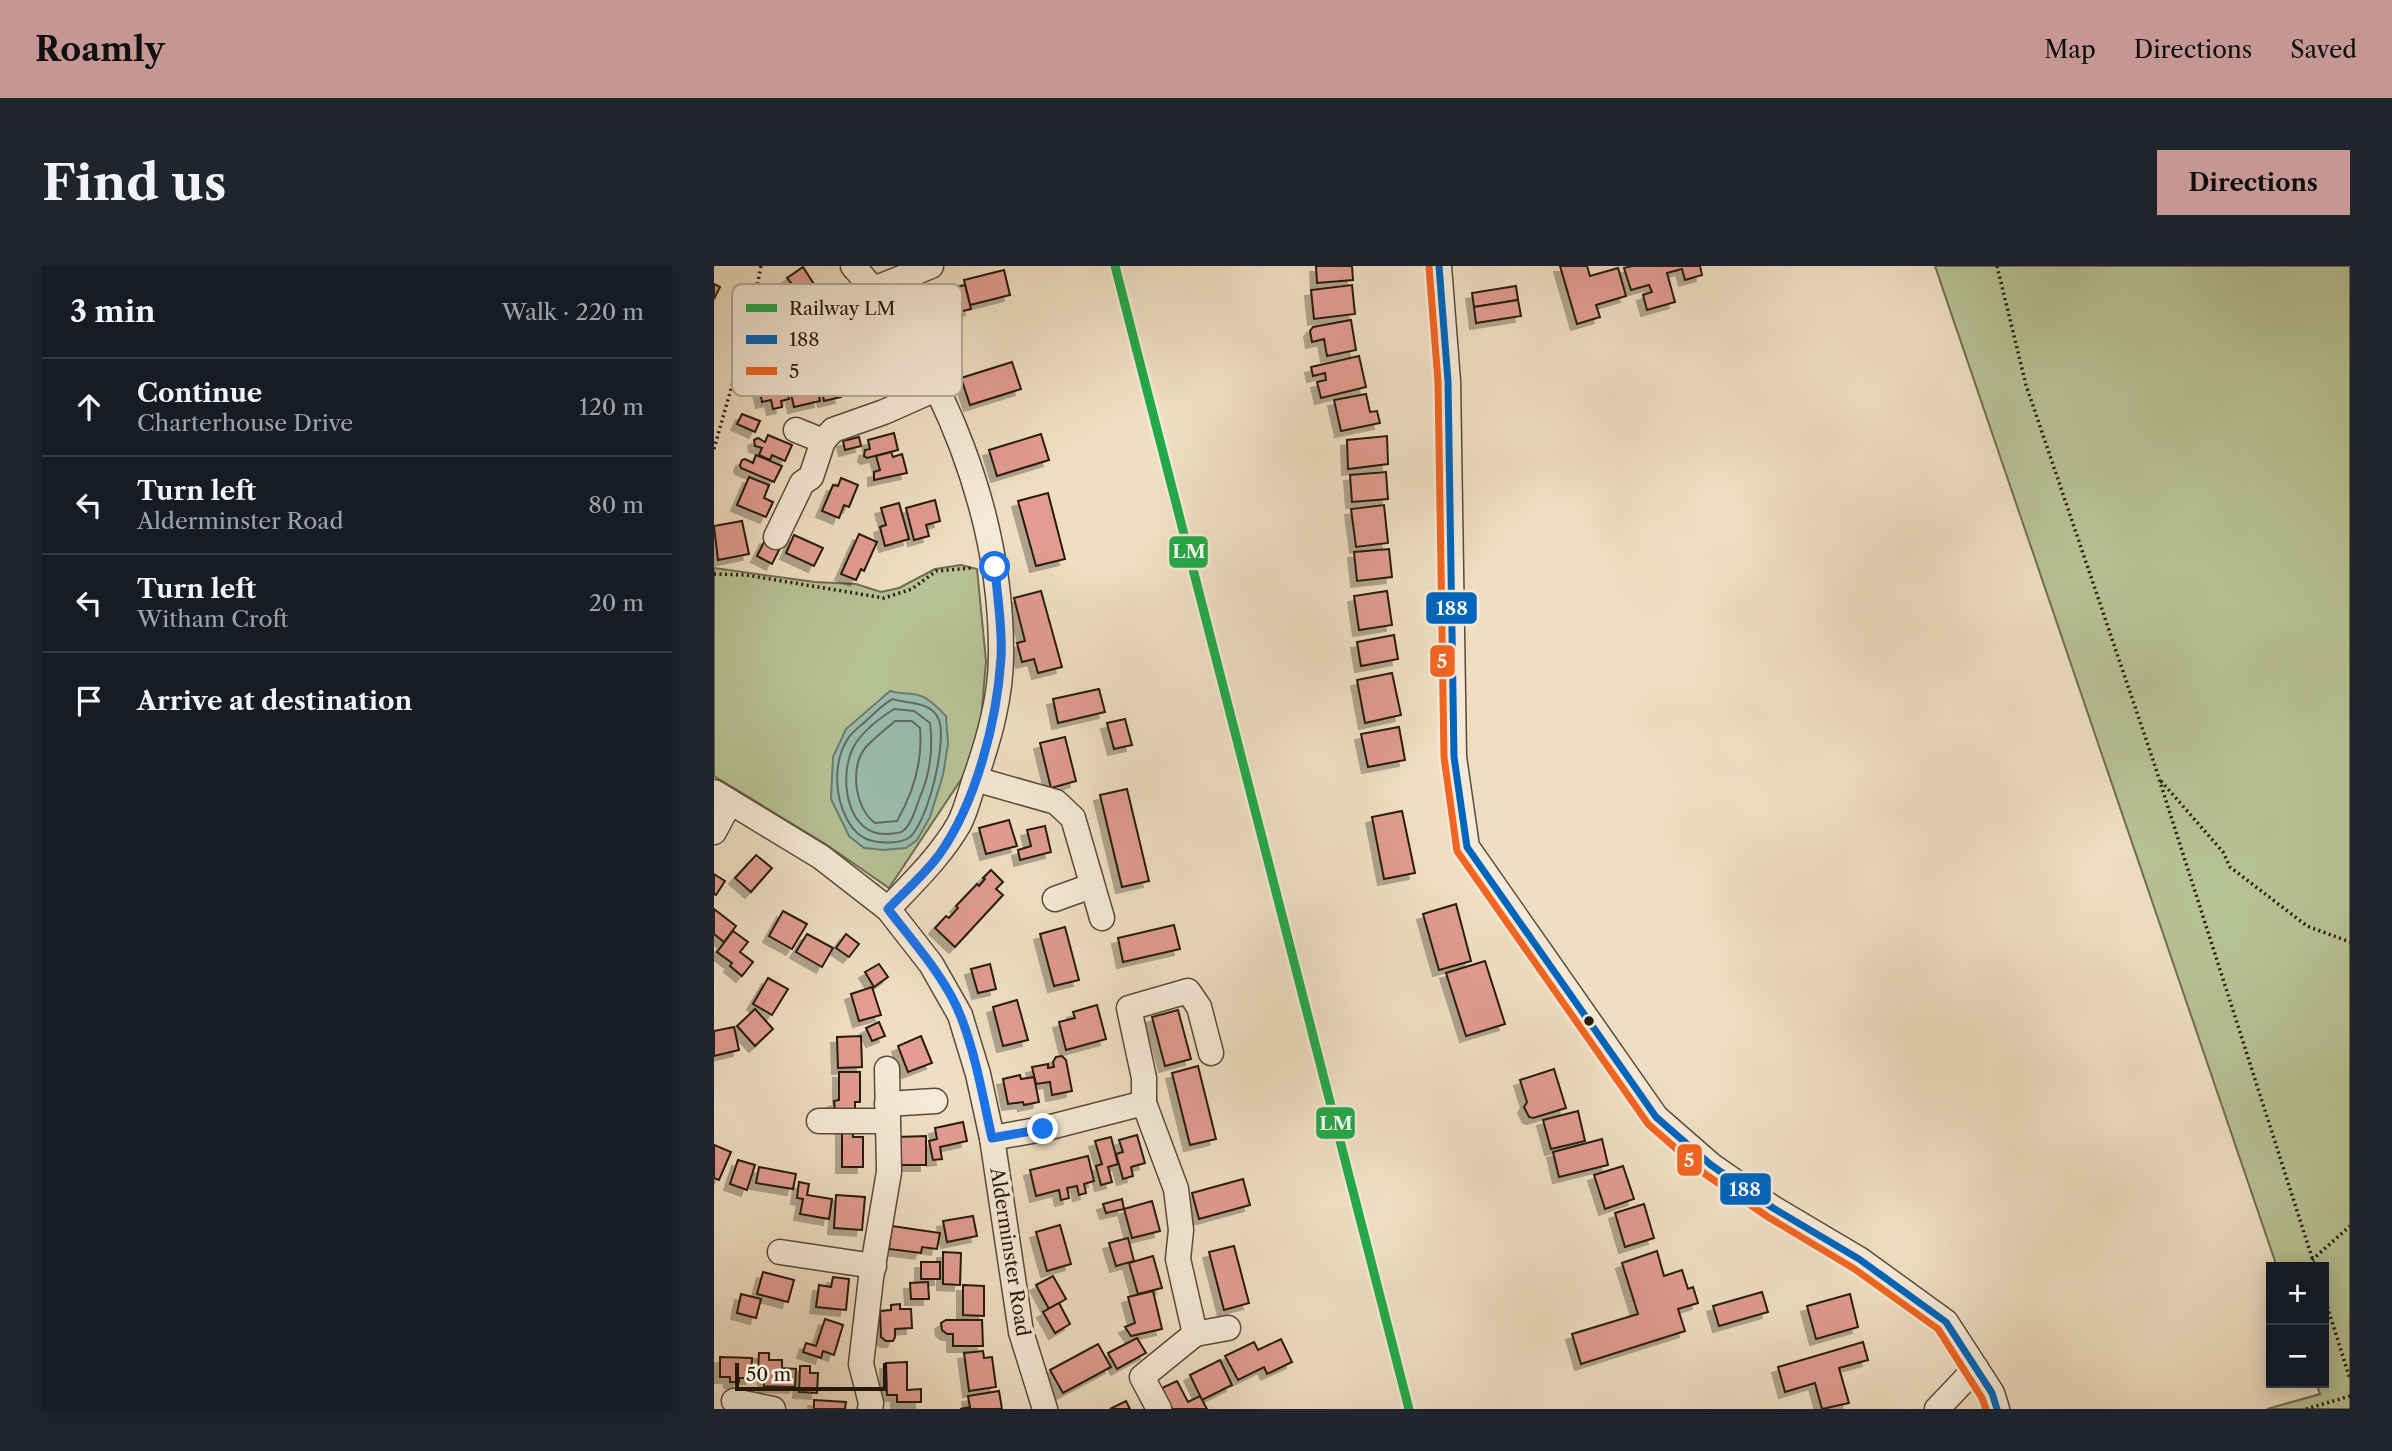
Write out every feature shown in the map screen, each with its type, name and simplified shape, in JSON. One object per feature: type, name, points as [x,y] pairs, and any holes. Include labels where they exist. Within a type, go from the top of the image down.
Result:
[{"type":"street","points":[[853,266],[869,284]]},
{"type":"street","points":[[887,284],[932,266]]},
{"type":"street","points":[[1439,266],[1448,381],[1454,757],[1467,847],[1656,1117],[1711,1165],[1773,1208],[1859,1259],[1946,1322],[1992,1393],[1997,1409]]},
{"type":"street","points":[[776,537],[802,483],[811,477],[823,441],[833,430],[920,396]]},
{"type":"street","points":[[888,909],[938,857],[960,822],[993,723],[1001,656],[995,567],[968,459],[941,396]]},
{"type":"street","points":[[796,430],[823,441]]},
{"type":"street","points":[[975,779],[1056,802],[1073,818],[1102,918]]},
{"type":"street","points":[[714,832],[722,797]]},
{"type":"street","name":"Alderminster Road","points":[[722,797],[821,857],[888,909],[931,964],[960,1015],[978,1074],[992,1138],[1021,1332],[1045,1409]]},
{"type":"street","points":[[1055,899],[1091,886]]},
{"type":"street","points":[[1195,1334],[1178,1259],[1181,1230],[1175,1189],[1144,1090],[1129,1009],[1188,991],[1199,1007],[1211,1053]]},
{"type":"street","points":[[870,1409],[871,1403],[861,1364],[889,1172],[887,1069]]},
{"type":"street","points":[[992,1138],[1043,1129],[1144,1090]]},
{"type":"street","points":[[819,1121],[887,1112],[935,1101]]},
{"type":"street","points":[[780,1252],[874,1266]]},
{"type":"street","points":[[1159,1409],[1142,1377],[1195,1334],[1228,1328]]},
{"type":"street","points":[[1937,1409],[1976,1368]]},
{"type":"street","points":[[734,1401],[770,1408]]},
{"type":"path","points":[[758,284],[761,266]]},
{"type":"path","points":[[1997,266],[2026,385],[2159,779],[2312,1260],[2350,1226]]},
{"type":"path","points":[[714,449],[732,385]]},
{"type":"path","points":[[714,574],[746,575],[884,598],[912,589],[936,570],[995,567]]},
{"type":"path","points":[[2159,779],[2223,852],[2230,867],[2307,926],[2350,942]]},
{"type":"path","points":[[2329,1312],[2350,1379]]},
{"type":"path","points":[[2306,1409],[2350,1396]]},
{"type":"green space","points":[[1935,266],[2350,266],[2350,1409],[2267,1409],[2320,1394],[2318,1388],[2329,1388],[2329,1262],[2275,1262]]},
{"type":"green space","points":[[961,565],[977,569],[986,661],[981,720],[964,775],[889,888],[827,845],[714,776],[714,568],[815,582],[856,584],[881,592],[899,588],[935,569]]},
{"type":"water","points":[[890,691],[918,695],[937,707],[946,716],[948,744],[943,775],[930,817],[917,840],[906,848],[883,850],[864,848],[849,836],[831,799],[833,757],[846,729]]},
{"type":"building","points":[[1316,266],[1352,266],[1353,280],[1317,283]]},
{"type":"building","points":[[1560,266],[1587,266],[1590,276],[1618,268],[1626,296],[1596,305],[1600,317],[1577,324]]},
{"type":"building","points":[[1700,266],[1702,275],[1685,280],[1682,269],[1667,273],[1675,302],[1647,310],[1643,295],[1652,292],[1649,285],[1631,290],[1624,268]]},
{"type":"building","points":[[803,267],[814,284],[792,284],[787,278]]},
{"type":"building","points":[[1004,270],[1010,295],[970,305],[964,280]]},
{"type":"building","points":[[714,284],[720,287],[714,299]]},
{"type":"building","points":[[965,285],[971,309],[962,311],[962,286]]},
{"type":"building","points":[[1352,285],[1355,314],[1314,319],[1311,290]]},
{"type":"building","points":[[1516,286],[1518,300],[1474,307],[1472,293]]},
{"type":"building","points":[[1518,300],[1521,316],[1476,323],[1474,307]]},
{"type":"building","points":[[1351,320],[1356,350],[1327,356],[1324,339],[1312,342],[1310,331],[1313,327]]},
{"type":"building","points":[[1359,356],[1366,387],[1321,398],[1317,382],[1326,380],[1325,373],[1313,376],[1311,367]]},
{"type":"building","points":[[1012,362],[1021,389],[970,405],[962,378]]},
{"type":"building","points":[[1366,394],[1370,412],[1377,411],[1380,423],[1341,431],[1334,400]]},
{"type":"building","points":[[761,396],[788,396],[789,399],[781,401],[782,407],[773,409],[771,400],[762,402]]},
{"type":"building","points":[[791,396],[819,396],[820,401],[794,407]]},
{"type":"building","points":[[823,396],[841,396],[841,397],[824,401]]},
{"type":"building","points":[[742,414],[760,421],[755,432],[737,424]]},
{"type":"building","points":[[894,433],[898,450],[867,458],[864,456],[865,450],[870,449],[868,440]]},
{"type":"building","points":[[1041,434],[1049,460],[997,476],[989,450]]},
{"type":"building","points":[[768,435],[792,445],[785,461],[772,455],[770,460],[759,455],[762,448],[755,446],[754,440],[758,438],[765,442]]},
{"type":"building","points":[[1387,436],[1388,464],[1348,469],[1347,440]]},
{"type":"building","points":[[859,437],[861,446],[845,450],[843,441]]},
{"type":"building","points":[[891,452],[893,457],[902,454],[907,473],[874,480],[874,472],[880,470],[876,456]]},
{"type":"building","points":[[756,455],[782,466],[774,482],[741,468],[742,460],[753,463]]},
{"type":"building","points":[[1386,472],[1388,499],[1352,502],[1350,475]]},
{"type":"building","points":[[749,477],[769,485],[764,498],[773,502],[766,517],[737,505]]},
{"type":"building","points":[[841,478],[858,485],[849,507],[844,505],[839,518],[822,511],[833,485],[838,486]]},
{"type":"building","points":[[1048,493],[1065,559],[1036,566],[1018,501]]},
{"type":"building","points":[[935,500],[940,521],[926,525],[929,536],[914,540],[906,508]]},
{"type":"building","points":[[899,503],[909,539],[885,546],[880,527],[886,525],[881,508]]},
{"type":"building","points":[[1384,505],[1388,543],[1356,547],[1351,509]]},
{"type":"building","points":[[742,521],[749,554],[718,560],[714,526]]},
{"type":"building","points":[[859,534],[877,542],[864,571],[861,569],[856,580],[841,574]]},
{"type":"building","points":[[794,535],[823,548],[814,566],[786,553]]},
{"type":"building","points":[[766,538],[781,546],[772,564],[757,556]]},
{"type":"building","points":[[1389,549],[1392,577],[1357,581],[1354,552]]},
{"type":"building","points":[[1041,591],[1062,667],[1038,673],[1034,659],[1022,662],[1017,643],[1025,641],[1014,598]]},
{"type":"building","points":[[1387,591],[1392,625],[1359,630],[1354,596]]},
{"type":"building","points":[[1394,635],[1398,659],[1361,666],[1357,642]]},
{"type":"building","points":[[1392,673],[1401,715],[1365,723],[1357,680]]},
{"type":"building","points":[[1099,689],[1105,712],[1058,723],[1053,699]]},
{"type":"building","points":[[1125,719],[1132,745],[1114,749],[1107,723]]},
{"type":"building","points":[[1399,727],[1405,760],[1368,767],[1361,734]]},
{"type":"building","points":[[1065,737],[1076,781],[1051,788],[1040,743]]},
{"type":"building","points":[[1127,789],[1149,881],[1122,887],[1100,795]]},
{"type":"building","points":[[1402,811],[1415,873],[1384,879],[1372,817]]},
{"type":"building","points":[[1009,820],[1017,846],[986,854],[979,828]]},
{"type":"building","points":[[1045,826],[1051,852],[1020,860],[1018,850],[1031,846],[1027,830]]},
{"type":"building","points":[[756,855],[772,868],[751,892],[735,878]]},
{"type":"building","points":[[991,870],[1003,882],[996,889],[1003,895],[955,947],[935,928],[946,916],[949,918],[958,908],[956,906],[977,884],[979,886]]},
{"type":"building","points":[[714,874],[725,881],[716,895],[714,894]]},
{"type":"building","points":[[1456,904],[1471,961],[1439,970],[1423,914]]},
{"type":"building","points":[[714,909],[736,926],[724,942],[714,934]]},
{"type":"building","points":[[783,911],[807,924],[792,949],[769,936]]},
{"type":"building","points":[[1174,925],[1180,949],[1123,962],[1118,938]]},
{"type":"building","points":[[1065,927],[1079,980],[1054,986],[1040,934]]},
{"type":"building","points":[[733,931],[748,942],[740,952],[753,962],[742,976],[730,966],[732,963],[717,952]]},
{"type":"building","points":[[807,934],[833,948],[822,967],[796,952]]},
{"type":"building","points":[[846,934],[859,944],[849,957],[836,948]]},
{"type":"building","points":[[1485,961],[1505,1024],[1466,1036],[1446,973]]},
{"type":"building","points":[[879,964],[888,977],[874,987],[865,972]]},
{"type":"building","points":[[990,964],[996,989],[978,993],[971,969]]},
{"type":"building","points":[[768,978],[788,989],[772,1015],[753,1004]]},
{"type":"building","points":[[872,987],[881,1015],[859,1021],[851,994]]},
{"type":"building","points":[[1017,1000],[1028,1040],[1003,1046],[993,1007]]},
{"type":"building","points":[[1097,1005],[1106,1039],[1066,1050],[1059,1022],[1075,1018],[1073,1012]]},
{"type":"building","points":[[755,1009],[773,1029],[755,1046],[737,1026]]},
{"type":"building","points":[[1178,1010],[1191,1059],[1165,1066],[1152,1017]]},
{"type":"building","points":[[879,1022],[885,1036],[872,1041],[866,1028]]},
{"type":"building","points":[[734,1027],[739,1050],[714,1056],[714,1031]]},
{"type":"building","points":[[861,1036],[862,1067],[838,1068],[837,1037]]},
{"type":"building","points":[[921,1036],[932,1063],[908,1072],[898,1046]]},
{"type":"building","points":[[1062,1056],[1066,1060],[1072,1091],[1052,1095],[1050,1082],[1036,1084],[1032,1067],[1048,1064],[1048,1068],[1054,1067],[1056,1057]]},
{"type":"building","points":[[1198,1066],[1216,1139],[1190,1145],[1172,1073]]},
{"type":"building","points":[[1554,1069],[1566,1108],[1529,1117],[1524,1107],[1527,1102],[1520,1080]]},
{"type":"building","points":[[839,1072],[860,1072],[860,1102],[855,1102],[855,1109],[835,1109],[834,1101],[839,1100]]},
{"type":"building","points":[[1020,1075],[1021,1079],[1034,1077],[1039,1102],[1008,1104],[1003,1079]]},
{"type":"building","points":[[1578,1111],[1585,1141],[1551,1149],[1543,1120]]},
{"type":"building","points":[[963,1122],[967,1141],[940,1147],[942,1159],[933,1160],[929,1141],[937,1139],[935,1128]]},
{"type":"building","points":[[842,1129],[853,1129],[853,1137],[863,1137],[863,1167],[842,1167]]},
{"type":"building","points":[[1137,1135],[1145,1163],[1131,1167],[1133,1176],[1123,1179],[1116,1154],[1123,1152],[1119,1140]]},
{"type":"building","points":[[926,1136],[926,1165],[898,1165],[897,1137]]},
{"type":"building","points":[[1111,1137],[1118,1164],[1108,1167],[1112,1182],[1101,1185],[1096,1166],[1102,1164],[1095,1141]]},
{"type":"building","points":[[1602,1139],[1608,1165],[1559,1177],[1553,1152]]},
{"type":"building","points":[[714,1145],[731,1152],[719,1180],[714,1178]]},
{"type":"building","points":[[1088,1156],[1094,1181],[1084,1184],[1086,1193],[1079,1195],[1077,1186],[1067,1188],[1069,1198],[1061,1200],[1059,1190],[1036,1196],[1030,1170]]},
{"type":"building","points":[[738,1160],[755,1165],[747,1190],[730,1184]]},
{"type":"building","points":[[1623,1166],[1634,1199],[1605,1209],[1594,1175]]},
{"type":"building","points":[[759,1167],[796,1174],[793,1189],[756,1183]]},
{"type":"building","points":[[1243,1179],[1250,1205],[1199,1219],[1192,1193]]},
{"type":"building","points":[[799,1182],[809,1184],[807,1195],[832,1199],[829,1219],[800,1214],[803,1199],[797,1198]]},
{"type":"building","points":[[836,1195],[865,1197],[862,1230],[834,1228]]},
{"type":"building","points":[[1122,1199],[1124,1209],[1106,1213],[1103,1204]]},
{"type":"building","points":[[1152,1201],[1160,1231],[1132,1238],[1124,1209]]},
{"type":"building","points":[[1644,1204],[1654,1238],[1625,1247],[1615,1213]]},
{"type":"building","points":[[973,1216],[977,1236],[947,1242],[943,1221]]},
{"type":"building","points":[[1060,1225],[1071,1264],[1047,1271],[1036,1232]]},
{"type":"building","points":[[892,1226],[940,1233],[937,1249],[922,1247],[921,1253],[889,1249]]},
{"type":"building","points":[[1128,1238],[1134,1261],[1116,1266],[1109,1243]]},
{"type":"building","points":[[1234,1246],[1249,1303],[1224,1310],[1209,1252]]},
{"type":"building","points":[[1657,1251],[1664,1276],[1682,1270],[1688,1289],[1693,1287],[1698,1303],[1678,1309],[1685,1331],[1581,1364],[1572,1334],[1638,1314],[1622,1263]]},
{"type":"building","points":[[943,1252],[961,1253],[960,1285],[943,1284]]},
{"type":"building","points":[[1153,1256],[1162,1288],[1138,1294],[1129,1263]]},
{"type":"building","points":[[921,1262],[940,1262],[940,1279],[921,1279]]},
{"type":"building","points":[[763,1272],[794,1280],[788,1302],[757,1294]]},
{"type":"building","points":[[1053,1276],[1066,1299],[1049,1309],[1036,1285]]},
{"type":"building","points":[[833,1277],[849,1279],[846,1310],[816,1307],[819,1285],[831,1287]]},
{"type":"building","points":[[928,1282],[929,1299],[911,1299],[910,1283]]},
{"type":"building","points":[[963,1285],[984,1286],[984,1316],[963,1315]]},
{"type":"building","points":[[1153,1291],[1162,1329],[1131,1336],[1125,1327],[1135,1323],[1128,1297]]},
{"type":"building","points":[[1762,1292],[1768,1312],[1719,1326],[1713,1306]]},
{"type":"building","points":[[741,1294],[761,1299],[756,1318],[737,1313]]},
{"type":"building","points":[[1850,1294],[1858,1327],[1816,1339],[1807,1306]]},
{"type":"building","points":[[1059,1303],[1070,1324],[1055,1333],[1043,1312]]},
{"type":"building","points":[[900,1304],[900,1309],[911,1309],[912,1328],[895,1329],[893,1341],[886,1341],[881,1337],[880,1311],[891,1310],[891,1305]]},
{"type":"building","points":[[825,1319],[843,1325],[834,1355],[823,1351],[821,1358],[803,1352],[806,1343],[816,1346]]},
{"type":"building","points":[[946,1320],[982,1320],[983,1346],[953,1346],[953,1334],[942,1330],[941,1323]]},
{"type":"building","points":[[1137,1338],[1146,1353],[1117,1369],[1108,1353]]},
{"type":"building","points":[[1281,1339],[1292,1362],[1267,1374],[1264,1367],[1238,1380],[1225,1356],[1254,1342],[1258,1350]]},
{"type":"building","points":[[1863,1342],[1868,1360],[1839,1368],[1849,1403],[1822,1409],[1815,1383],[1785,1392],[1778,1367]]},
{"type":"building","points":[[1098,1344],[1111,1367],[1063,1393],[1050,1370]]},
{"type":"building","points":[[983,1351],[984,1358],[992,1357],[996,1387],[969,1391],[964,1353]]},
{"type":"building","points":[[759,1353],[769,1353],[769,1360],[782,1360],[782,1368],[796,1369],[795,1387],[764,1386],[764,1371],[758,1371]]},
{"type":"building","points":[[720,1357],[752,1358],[751,1378],[739,1378],[739,1382],[730,1382],[730,1377],[720,1377]]},
{"type":"building","points":[[1220,1360],[1232,1385],[1202,1400],[1190,1375]]},
{"type":"building","points":[[907,1362],[907,1390],[921,1389],[921,1402],[897,1402],[897,1395],[887,1395],[886,1363]]},
{"type":"building","points":[[800,1366],[810,1366],[810,1373],[818,1373],[817,1393],[799,1392]]},
{"type":"building","points":[[1177,1381],[1188,1402],[1200,1396],[1207,1409],[1172,1409],[1162,1388]]},
{"type":"building","points":[[999,1391],[1002,1409],[960,1409],[970,1407],[968,1396]]},
{"type":"building","points":[[814,1400],[846,1402],[845,1409],[814,1409]]},
{"type":"building","points":[[1126,1401],[1130,1409],[1110,1409]]},
{"type":"rail line","name":"LM","points":[[1115,266],[1409,1409]]},
{"type":"transit line","name":"188","points":[[1439,266],[1448,381],[1454,757],[1467,847],[1656,1117],[1711,1165],[1773,1208],[1859,1259],[1946,1322],[1992,1393],[1997,1409]]},
{"type":"transit line","name":"5","points":[[1429,267],[1438,381],[1444,757],[1457,851],[1648,1124],[1705,1174],[1768,1217],[1853,1268],[1938,1329],[1982,1398],[1986,1409]]},
{"type":"route","points":[[995,567],[1001,656],[993,723],[985,750],[960,822],[938,857],[888,909],[931,964],[960,1015],[978,1074],[992,1138],[1043,1129]]}]
